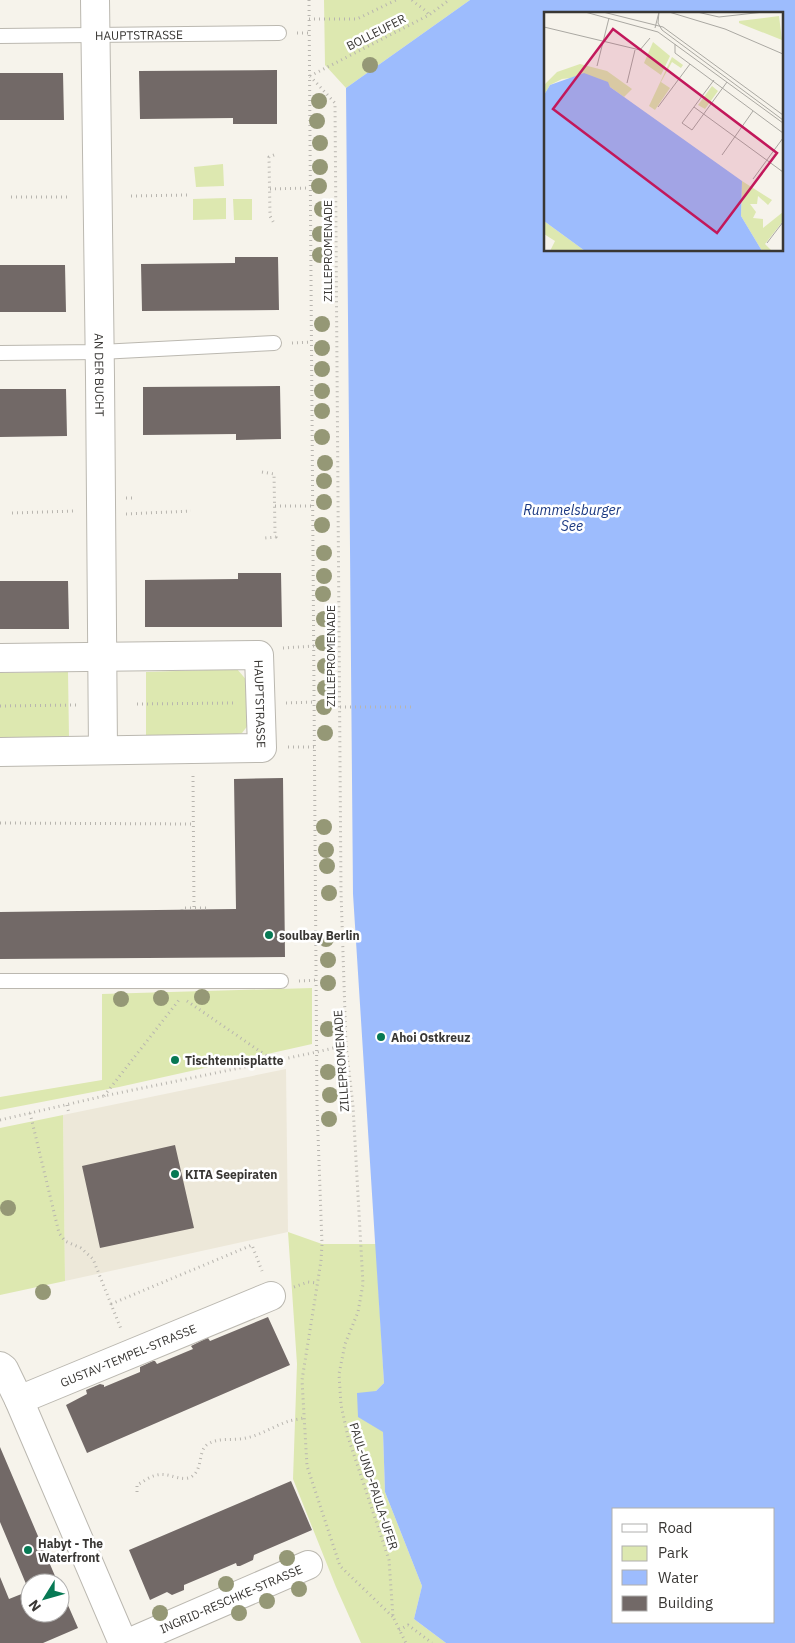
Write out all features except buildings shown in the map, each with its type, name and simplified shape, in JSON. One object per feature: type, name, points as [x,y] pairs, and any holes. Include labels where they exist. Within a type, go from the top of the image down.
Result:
[{"type":"street","name":"AN DER BUCHT","points":[[95,0],[100,352],[102,750]]},
{"type":"street","name":"HAUPTSTRASSE","points":[[0,658],[259,655],[262,748],[0,752]]},
{"type":"street","name":"GUSTAV-TEMPEL-STRASSE","points":[[19,1400],[271,1296]]},
{"type":"street","points":[[0,1366],[4,1369],[19,1400],[123,1643]]},
{"type":"street","name":"INGRID-RESCHKE-STRASSE","points":[[128,1643],[308,1565]]},
{"type":"lane","name":"HAUPTSTRASSE","points":[[0,36],[279,34]]},
{"type":"lane","points":[[0,353],[100,352],[274,343]]},
{"type":"lane","points":[[0,981],[281,981]]},
{"type":"path","points":[[309,0],[317,1107],[322,1261],[302,1380],[307,1466],[340,1566],[393,1617]]},
{"type":"path","points":[[309,19],[357,19],[396,0]]},
{"type":"path","points":[[412,0],[429,15]]},
{"type":"path","name":"BOLLEUFER","points":[[310,76],[429,15],[448,0]]},
{"type":"path","name":"ZILLEPROMENADE","points":[[310,76],[335,103],[341,892],[346,1045],[353,1106],[361,1244]]},
{"type":"path","points":[[274,155],[269,157],[270,216],[275,225]]},
{"type":"path","points":[[270,189],[310,188]]},
{"type":"path","points":[[131,196],[187,195]]},
{"type":"path","points":[[11,197],[72,197]]},
{"type":"path","points":[[262,472],[274,474],[276,538],[264,538]]},
{"type":"path","points":[[275,506],[313,506]]},
{"type":"path","points":[[12,513],[75,511]]},
{"type":"path","points":[[135,513],[192,511]]},
{"type":"path","points":[[137,704],[233,703]]},
{"type":"path","points":[[0,706],[78,705]]},
{"type":"path","points":[[340,706],[411,707]]},
{"type":"path","points":[[192,749],[194,908]]},
{"type":"path","points":[[0,823],[193,824]]},
{"type":"path","points":[[182,910],[182,908],[206,908],[206,910]]},
{"type":"path","points":[[104,1096],[182,997],[274,1061]]},
{"type":"path","points":[[0,1120],[346,1045]]},
{"type":"path","points":[[67,1105],[69,1114]]},
{"type":"path","points":[[30,1113],[59,1233],[64,1241],[81,1248],[93,1259],[131,1353]]},
{"type":"path","name":"PAUL-UND-PAULA-UFER","points":[[361,1244],[363,1284],[358,1312],[346,1344],[339,1374],[341,1405],[348,1437],[389,1560],[393,1617],[406,1643]]},
{"type":"path","points":[[111,1304],[252,1245]]},
{"type":"path","points":[[136,1492],[137,1485],[157,1475],[167,1474],[182,1479],[190,1477],[197,1471],[201,1462],[202,1451],[207,1444],[216,1440],[246,1438],[289,1421],[304,1418]]},
{"type":"path","points":[[399,1630],[408,1625],[432,1643]]},
{"type":"shaded area","name":"KITA Seepiraten","points":[[286,1069],[288,1232],[65,1281],[63,1115]]},
{"type":"green space","points":[[324,0],[470,0],[346,88],[325,65]]},
{"type":"green space","points":[[223,164],[224,186],[196,187],[194,167]]},
{"type":"green space","points":[[226,198],[226,219],[193,220],[193,199]]},
{"type":"green space","points":[[233,199],[252,199],[252,220],[234,220]]},
{"type":"green space","points":[[237,669],[249,683],[249,724],[242,733],[232,735],[146,736],[146,672]]},
{"type":"green space","points":[[68,672],[69,737],[0,737],[0,673]]},
{"type":"green space","points":[[312,988],[312,1044],[119,1087],[0,1110],[0,1097],[102,1080],[102,994]]},
{"type":"green space","points":[[63,1115],[65,1281],[0,1295],[0,1128]]},
{"type":"green space","points":[[288,1232],[322,1244],[376,1244],[384,1383],[376,1391],[383,1432],[385,1492],[422,1586],[414,1619],[446,1643],[361,1643],[336,1587],[293,1479],[297,1364]]},
{"type":"water","name":"Rummelsburger See","points":[[470,0],[795,0],[795,1643],[446,1643],[414,1619],[422,1586],[385,1492],[383,1432],[358,1417],[357,1393],[376,1391],[384,1383],[353,894],[346,88]]},
{"type":"place","name":"soulbay Berlin","points":[[269,935]]},
{"type":"place","name":"Ahoi Ostkreuz","points":[[381,1037]]},
{"type":"place","name":"Tischtennisplatte","points":[[175,1060]]},
{"type":"place","name":"KITA Seepiraten","points":[[175,1174]]},
{"type":"place","name":"Habyt - The Waterfront","points":[[28,1550]]}]
